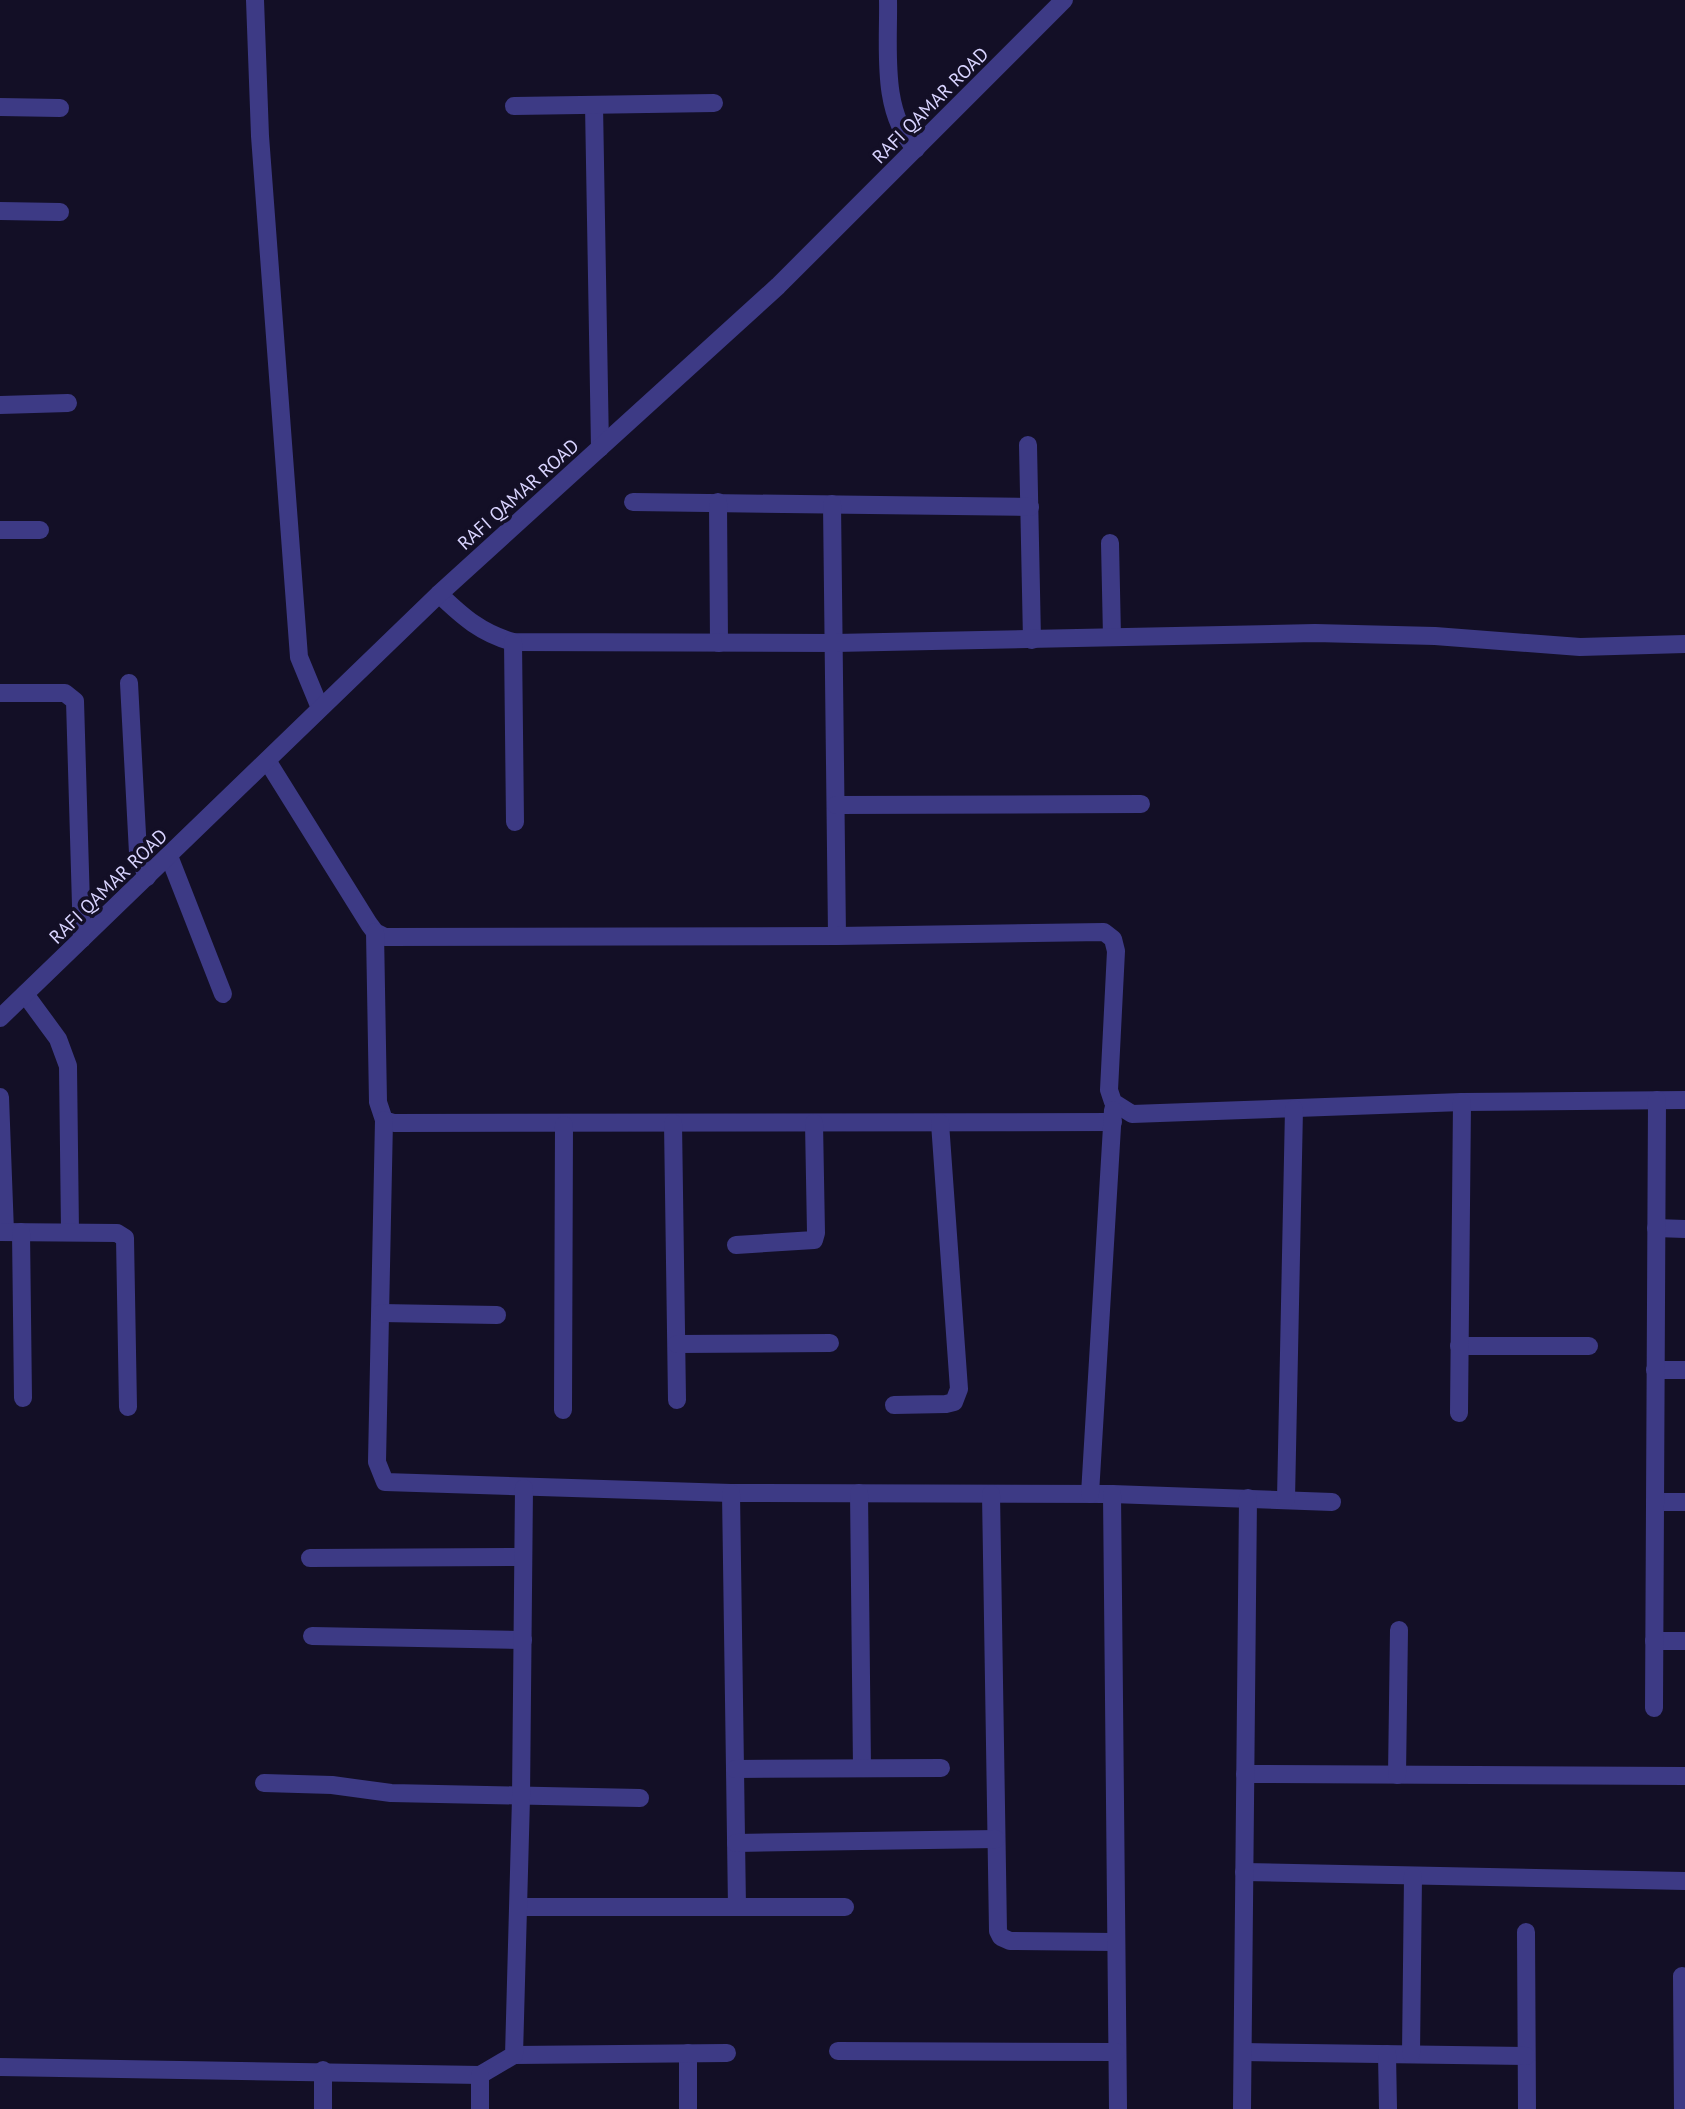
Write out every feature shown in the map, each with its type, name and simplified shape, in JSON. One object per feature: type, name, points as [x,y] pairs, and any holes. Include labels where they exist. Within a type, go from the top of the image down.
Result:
[{"type":"street","points":[[254,0],[261,149],[299,657],[320,708]]},
{"type":"street","points":[[888,0],[893,108],[904,137],[916,149]]},
{"type":"street","name":"RAFI QAMAR ROAD","points":[[0,1018],[439,594],[778,286],[1064,0]]},
{"type":"street","points":[[514,106],[714,103]]},
{"type":"street","points":[[594,105],[600,448]]},
{"type":"street","points":[[0,107],[60,108]]},
{"type":"street","points":[[0,211],[60,212]]},
{"type":"street","points":[[0,405],[68,403]]},
{"type":"street","points":[[1028,445],[1032,640]]},
{"type":"street","points":[[633,502],[1030,507]]},
{"type":"street","points":[[718,502],[719,643]]},
{"type":"street","points":[[832,505],[837,936]]},
{"type":"street","points":[[0,530],[40,530]]},
{"type":"street","points":[[1110,542],[1112,637]]},
{"type":"street","points":[[439,594],[470,625],[490,636],[513,642],[835,643],[1315,633],[1434,636],[1580,647],[1685,645]]},
{"type":"street","points":[[513,642],[515,822]]},
{"type":"street","points":[[130,683],[138,853],[147,877]]},
{"type":"street","points":[[0,693],[65,693],[75,701],[82,940]]},
{"type":"street","points":[[268,762],[375,932],[378,1102],[384,1120],[377,1462],[385,1482],[731,1493],[1112,1493],[1332,1502]]},
{"type":"street","points":[[836,805],[1141,804]]},
{"type":"street","points":[[169,856],[223,994]]},
{"type":"street","points":[[375,932],[385,937],[837,936],[1104,932],[1113,939],[1116,951],[1108,1076],[1114,1102],[1090,1494]]},
{"type":"street","points":[[25,994],[58,1039],[68,1066],[71,1232]]},
{"type":"street","points":[[0,1097],[23,1398]]},
{"type":"street","points":[[1654,1708],[1657,1100]]},
{"type":"street","points":[[1114,1102],[1132,1114],[1147,1115],[1462,1102],[1685,1100]]},
{"type":"street","points":[[1459,1413],[1462,1102]]},
{"type":"street","points":[[1286,1499],[1294,1109]]},
{"type":"street","points":[[384,1120],[405,1124],[564,1125],[1112,1122]]},
{"type":"street","points":[[673,1123],[677,1400]]},
{"type":"street","points":[[736,1245],[814,1240],[814,1123]]},
{"type":"street","points":[[894,1405],[946,1404],[954,1402],[959,1389],[940,1123]]},
{"type":"street","points":[[564,1125],[564,1410]]},
{"type":"street","points":[[1656,1228],[1685,1229]]},
{"type":"street","points":[[9,1232],[117,1233],[125,1238],[128,1407]]},
{"type":"street","points":[[381,1312],[497,1315]]},
{"type":"street","points":[[677,1344],[831,1343]]},
{"type":"street","points":[[1460,1346],[1589,1346]]},
{"type":"street","points":[[1655,1370],[1685,1370]]},
{"type":"street","points":[[514,2055],[521,1798],[524,1488]]},
{"type":"street","points":[[731,1493],[737,1907]]},
{"type":"street","points":[[859,1493],[862,1768]]},
{"type":"street","points":[[1112,1493],[1118,2109]]},
{"type":"street","points":[[991,1494],[998,1931],[1001,1937],[1010,1941],[1115,1942]]},
{"type":"street","points":[[1242,2109],[1248,1498]]},
{"type":"street","points":[[1656,1502],[1685,1502]]},
{"type":"street","points":[[310,1558],[523,1557]]},
{"type":"street","points":[[1397,1775],[1399,1630]]},
{"type":"street","points":[[312,1636],[523,1640]]},
{"type":"street","points":[[1654,1641],[1685,1641]]},
{"type":"street","points":[[735,1769],[941,1768]]},
{"type":"street","points":[[1245,1774],[1685,1776]]},
{"type":"street","points":[[264,1783],[332,1785],[391,1793],[521,1798],[640,1798]]},
{"type":"street","points":[[736,1843],[996,1839]]},
{"type":"street","points":[[1244,1872],[1685,1881]]},
{"type":"street","points":[[1411,2054],[1413,1876]]},
{"type":"street","points":[[519,1907],[845,1907]]},
{"type":"street","points":[[1526,1932],[1527,2109]]},
{"type":"street","points":[[1682,1976],[1683,2109]]},
{"type":"street","points":[[838,2051],[1117,2052]]},
{"type":"street","points":[[1243,2052],[1526,2056]]},
{"type":"street","points":[[688,2053],[688,2109]]},
{"type":"street","points":[[0,2067],[323,2070],[480,2075],[514,2055],[727,2053]]},
{"type":"street","points":[[1387,2054],[1388,2109]]},
{"type":"street","points":[[323,2070],[323,2109]]},
{"type":"street","points":[[480,2075],[480,2109]]}]
